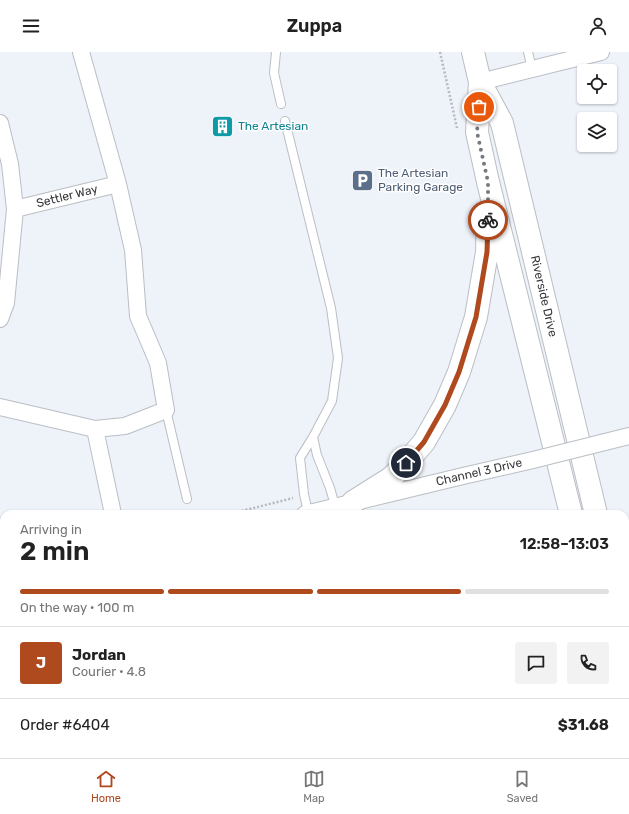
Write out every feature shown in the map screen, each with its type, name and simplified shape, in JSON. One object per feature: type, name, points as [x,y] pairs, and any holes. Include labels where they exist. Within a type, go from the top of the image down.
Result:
[{"type":"main road","name":"Riverside Drive","points":[[473,52],[480,82],[502,123],[595,510]]},
{"type":"main road","name":"Riverside Drive","points":[[480,82],[477,132],[488,182],[570,510]]},
{"type":"main road","points":[[353,502],[391,478],[424,442],[445,405],[459,372],[476,317],[487,252],[488,182]]},
{"type":"street","points":[[0,407],[95,429],[125,426],[166,410],[158,363],[138,316],[133,250],[118,184],[81,52]]},
{"type":"street","points":[[480,82],[601,52]]},
{"type":"street","points":[[0,123],[10,164],[15,209],[6,303],[0,319]]},
{"type":"street","name":"Settler Way","points":[[15,209],[118,184]]},
{"type":"street","points":[[95,429],[112,510]]},
{"type":"street","name":"Channel 3 Drive","points":[[329,510],[353,502],[629,436]]},
{"type":"lane","points":[[276,52],[274,73],[281,104]]},
{"type":"lane","points":[[528,52],[532,69]]},
{"type":"lane","points":[[285,121],[331,308],[338,358],[332,401],[300,458],[307,508],[315,510]]},
{"type":"lane","points":[[166,410],[187,499]]},
{"type":"lane","points":[[313,437],[317,455],[334,502],[325,510]]},
{"type":"path","points":[[440,52],[457,128]]},
{"type":"path","points":[[246,510],[304,494]]},
{"type":"way so far","points":[[479,107],[477,132],[488,182],[488,220]]},
{"type":"place","name":"The Artesian","points":[[222,126]]},
{"type":"place","name":"The Artesian Parking Garage","points":[[363,180]]},
{"type":"route","points":[[406,463],[424,442],[445,405],[459,372],[476,317],[487,252],[488,220]]}]
